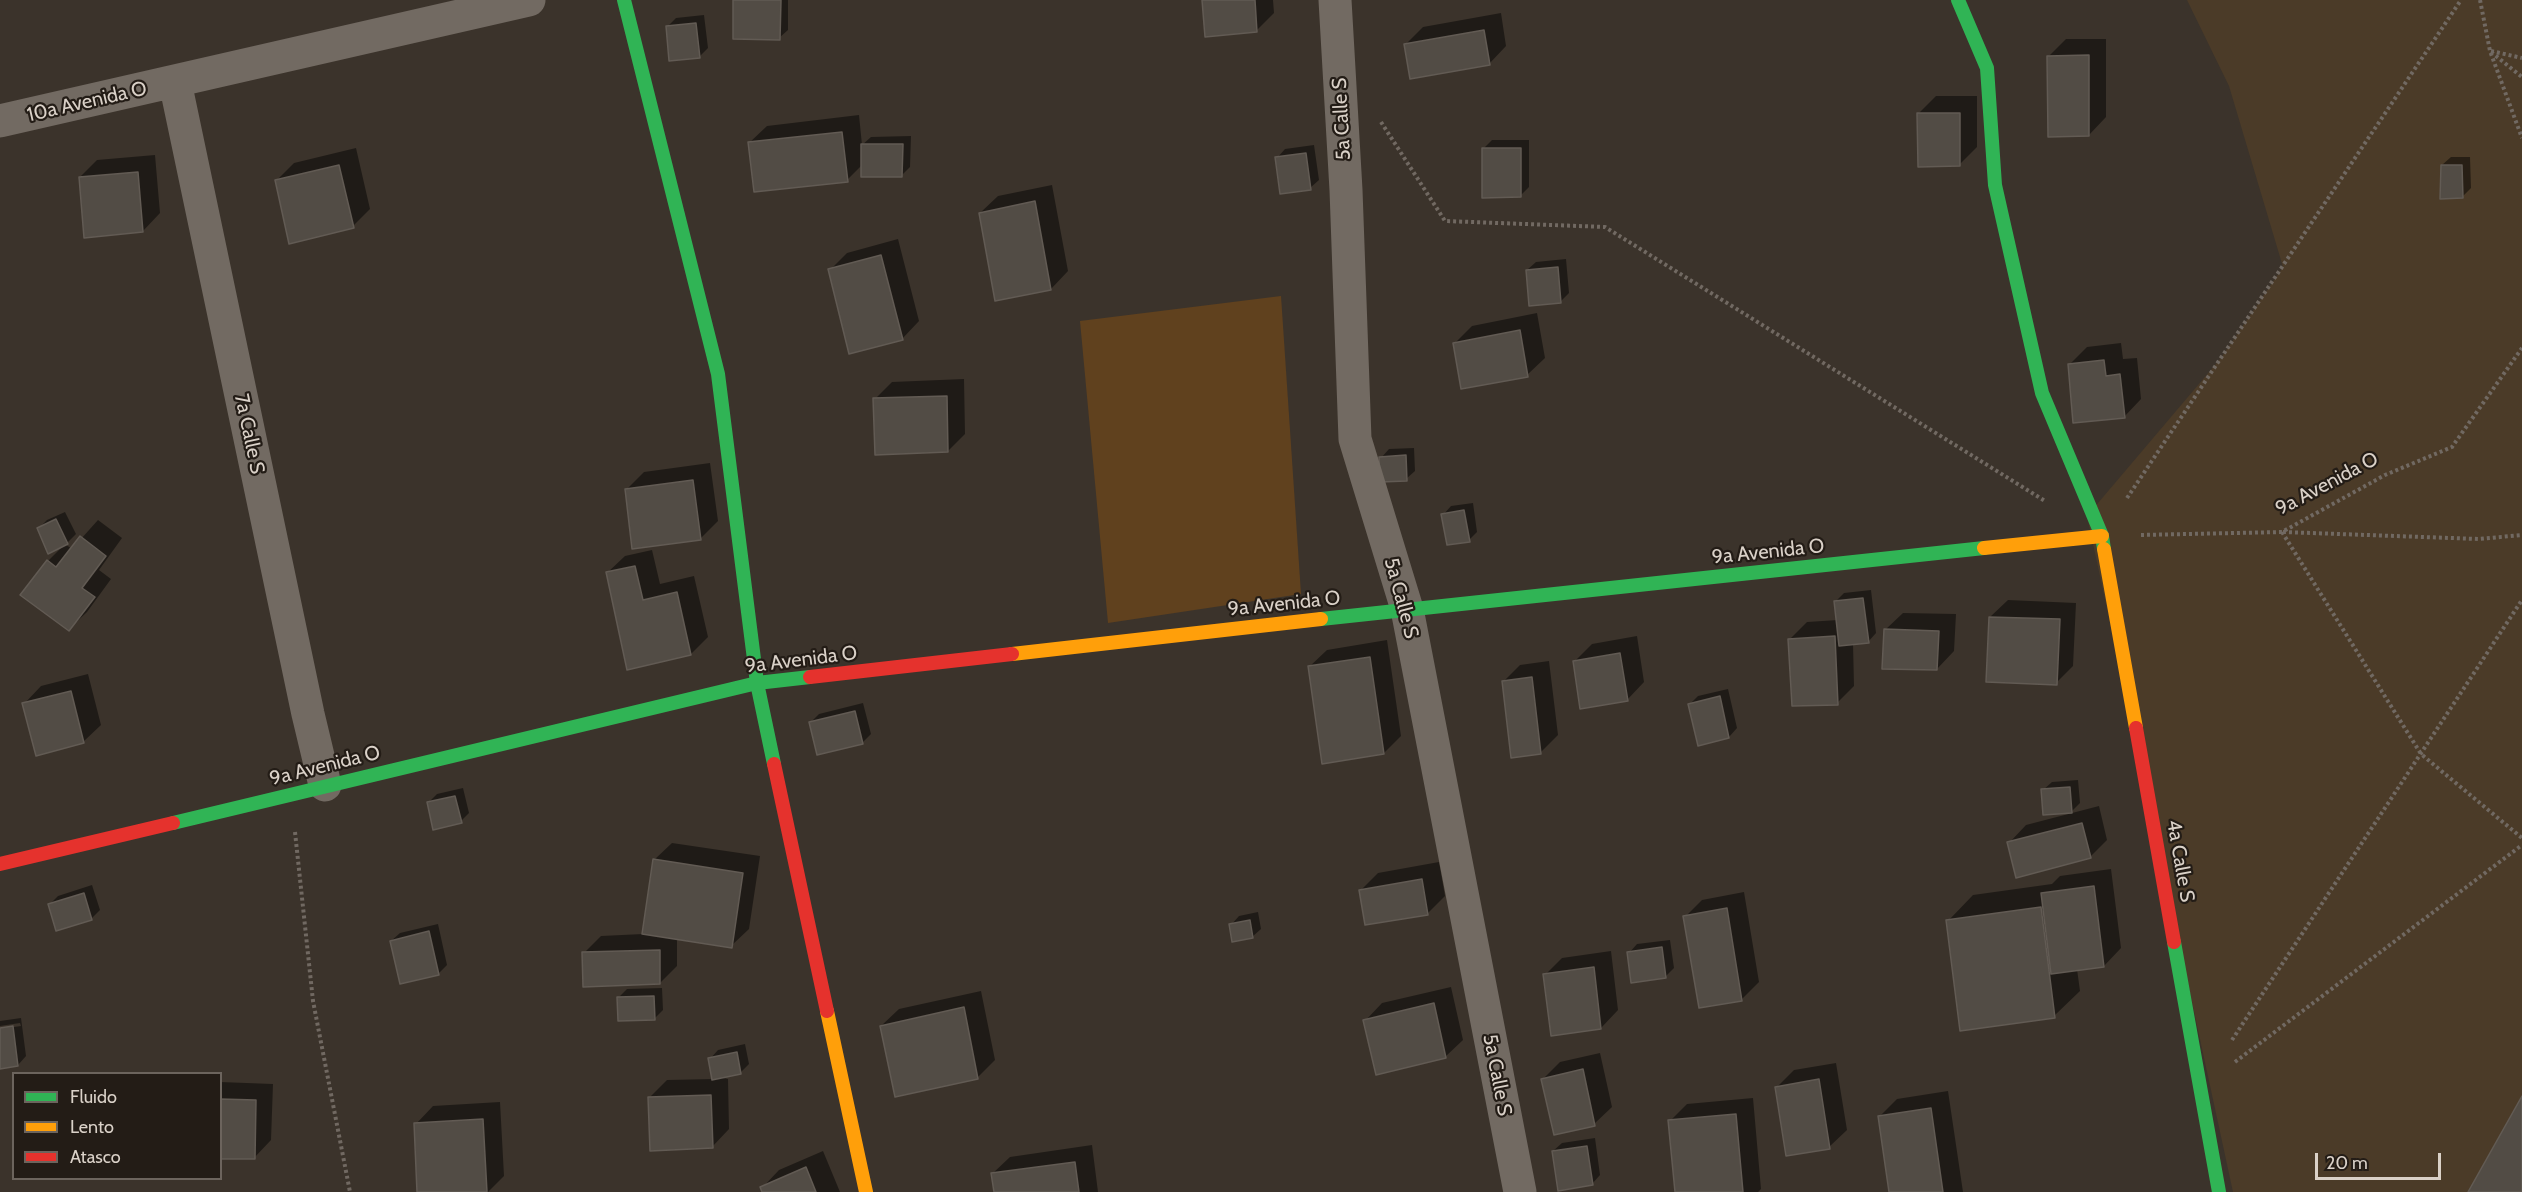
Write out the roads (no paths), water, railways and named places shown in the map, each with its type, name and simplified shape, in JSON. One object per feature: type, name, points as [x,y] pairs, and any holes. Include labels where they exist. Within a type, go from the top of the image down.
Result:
[{"type":"street","name":"10a Avenida O","points":[[0,121],[529,0]]},
{"type":"street","points":[[624,0],[718,374],[757,683],[866,1192]]},
{"type":"street","name":"5a Calle S","points":[[1335,0],[1346,190],[1355,440],[1407,609],[1520,1192]]},
{"type":"street","name":"4a Calle S","points":[[1958,0],[1987,68],[1995,185],[2042,393],[2102,536],[2219,1192]]},
{"type":"street","name":"7a Calle S","points":[[174,82],[305,702],[325,784]]},
{"type":"street","name":"9a Avenida O","points":[[0,864],[291,795],[325,784],[757,683],[1407,609],[2102,536]]}]
